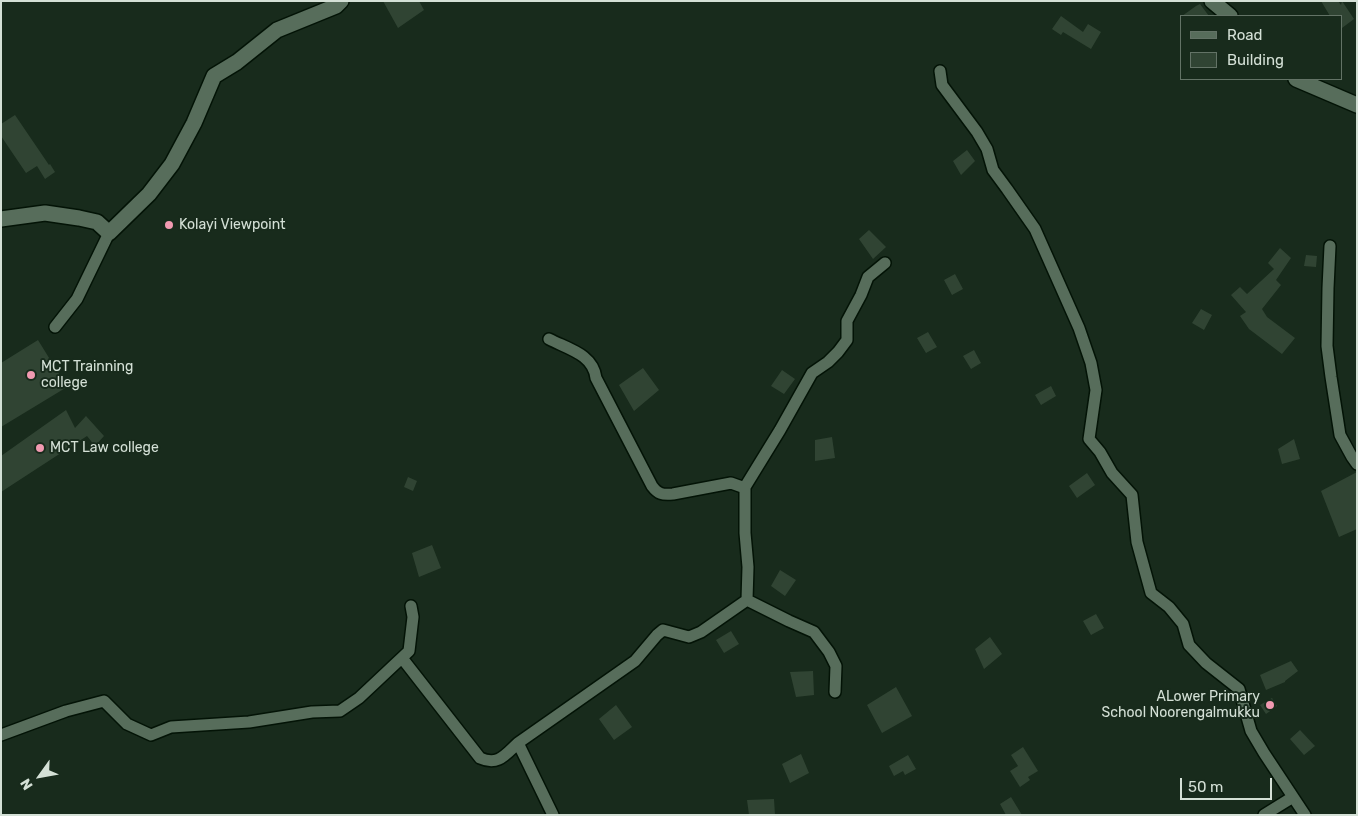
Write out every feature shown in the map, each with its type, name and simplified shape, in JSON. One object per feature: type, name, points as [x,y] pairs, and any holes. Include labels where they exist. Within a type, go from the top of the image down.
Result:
[{"type":"street","points":[[56,327],[77,299],[108,233],[149,194],[172,164],[194,123],[214,76],[237,62],[277,30],[336,6],[341,1]]},
{"type":"street","points":[[1212,1],[1229,15]]},
{"type":"street","points":[[940,71],[942,85],[976,132],[986,149],[993,170],[1035,229],[1079,328],[1091,363],[1096,390],[1089,439],[1100,452],[1112,473],[1132,495],[1137,542],[1151,593],[1169,607],[1183,624],[1189,646],[1206,663],[1239,689],[1251,731],[1305,815]]},
{"type":"street","points":[[1298,80],[1357,105]]},
{"type":"street","points":[[1,219],[46,213],[97,222],[108,233]]},
{"type":"street","points":[[1330,246],[1327,346],[1340,435],[1357,464]]},
{"type":"street","points":[[747,600],[748,567],[745,533],[745,488],[812,373],[828,362],[847,340],[847,321],[868,277],[885,263]]},
{"type":"street","points":[[549,339],[584,356],[590,362],[595,371],[596,378],[652,486],[658,493],[664,495],[673,494],[731,483],[745,488]]},
{"type":"street","points":[[747,600],[814,632],[829,652],[836,666],[835,692]]},
{"type":"street","points":[[402,658],[480,758],[487,761],[495,761],[635,661],[657,635],[664,630],[689,637],[701,632],[747,600]]},
{"type":"street","points":[[1,735],[66,711],[104,701],[127,724],[150,735],[171,727],[249,722],[312,712],[340,711],[360,698],[408,651],[413,618],[411,606]]},
{"type":"street","points":[[518,743],[554,815]]},
{"type":"street","points":[[1264,815],[1293,797]]},
{"type":"building","points":[[383,1],[419,1],[424,10],[398,28]]},
{"type":"building","points":[[1321,1],[1338,1],[1341,5],[1342,1],[1354,19],[1343,27],[1343,15],[1329,15]]},
{"type":"building","points":[[1200,4],[1208,15],[1183,15]]},
{"type":"building","points":[[1061,16],[1083,32],[1088,24],[1101,32],[1091,49],[1063,32],[1061,35],[1052,29]]},
{"type":"building","points":[[15,115],[55,172],[45,179],[37,166],[26,173],[1,136],[1,124]]},
{"type":"building","points":[[967,150],[975,161],[961,175],[953,161]]},
{"type":"building","points":[[869,230],[886,247],[873,259],[859,239]]},
{"type":"building","points":[[1280,248],[1291,258],[1276,280],[1281,285],[1262,309],[1267,317],[1295,338],[1282,354],[1249,329],[1240,316],[1246,312],[1231,295],[1240,287],[1247,294],[1274,269],[1268,263]]},
{"type":"building","points":[[1306,255],[1317,256],[1316,267],[1304,266]]},
{"type":"building","points":[[955,274],[963,289],[952,295],[944,280]]},
{"type":"building","points":[[1201,309],[1212,315],[1204,330],[1192,323]]},
{"type":"building","points":[[928,332],[937,347],[926,353],[917,338]]},
{"type":"building","name":"MCT Trainning college","points":[[38,340],[67,387],[1,427],[1,363]]},
{"type":"building","points":[[974,350],[981,363],[971,369],[963,356]]},
{"type":"building","points":[[643,368],[659,390],[634,411],[619,385]]},
{"type":"building","points":[[782,370],[795,379],[784,394],[771,386]]},
{"type":"building","points":[[1051,386],[1056,396],[1041,405],[1035,395]]},
{"type":"building","name":"MCT Law college","points":[[66,410],[75,428],[86,416],[104,436],[95,446],[87,436],[1,492],[1,456]]},
{"type":"building","points":[[832,437],[835,458],[815,461],[815,440]]},
{"type":"building","points":[[1294,439],[1300,459],[1282,464],[1278,449]]},
{"type":"building","points":[[1357,472],[1357,529],[1339,537],[1321,491]]},
{"type":"building","points":[[1087,473],[1095,485],[1077,498],[1069,486]]},
{"type":"building","points":[[408,477],[417,481],[413,491],[404,487]]},
{"type":"building","points":[[432,545],[441,568],[419,577],[412,553]]},
{"type":"building","points":[[780,570],[796,580],[785,596],[771,586]]},
{"type":"building","points":[[1096,614],[1104,628],[1091,635],[1083,621]]},
{"type":"building","points":[[731,631],[739,644],[724,653],[716,640]]},
{"type":"building","points":[[990,637],[1002,654],[984,669],[975,649]]},
{"type":"building","points":[[1291,661],[1298,671],[1285,682],[1266,690],[1260,675]]},
{"type":"building","points":[[813,671],[814,695],[796,697],[790,672]]},
{"type":"building","points":[[896,687],[912,716],[882,733],[867,705]]},
{"type":"building","points":[[1272,698],[1277,706],[1266,714],[1260,705]]},
{"type":"building","points":[[616,705],[632,727],[614,740],[599,719]]},
{"type":"building","points":[[1300,730],[1315,746],[1304,755],[1290,739]]},
{"type":"building","points":[[1023,747],[1038,771],[1028,777],[1030,780],[1020,787],[1010,771],[1018,766],[1011,755]]},
{"type":"building","points":[[801,754],[809,773],[790,783],[782,764]]},
{"type":"building","points":[[908,755],[916,769],[905,775],[903,771],[894,776],[889,766]]},
{"type":"building","points":[[1011,797],[1022,815],[1006,815],[1000,804]]},
{"type":"building","points":[[774,799],[775,815],[749,815],[747,800]]},
{"type":"place","name":"Kolayi Viewpoint","points":[[169,225]]},
{"type":"place","name":"MCT Trainning college","points":[[31,375]]},
{"type":"place","name":"MCT Law college","points":[[40,448]]},
{"type":"place","name":"ALower Primary School Noorengalmukku","points":[[1270,705]]}]
